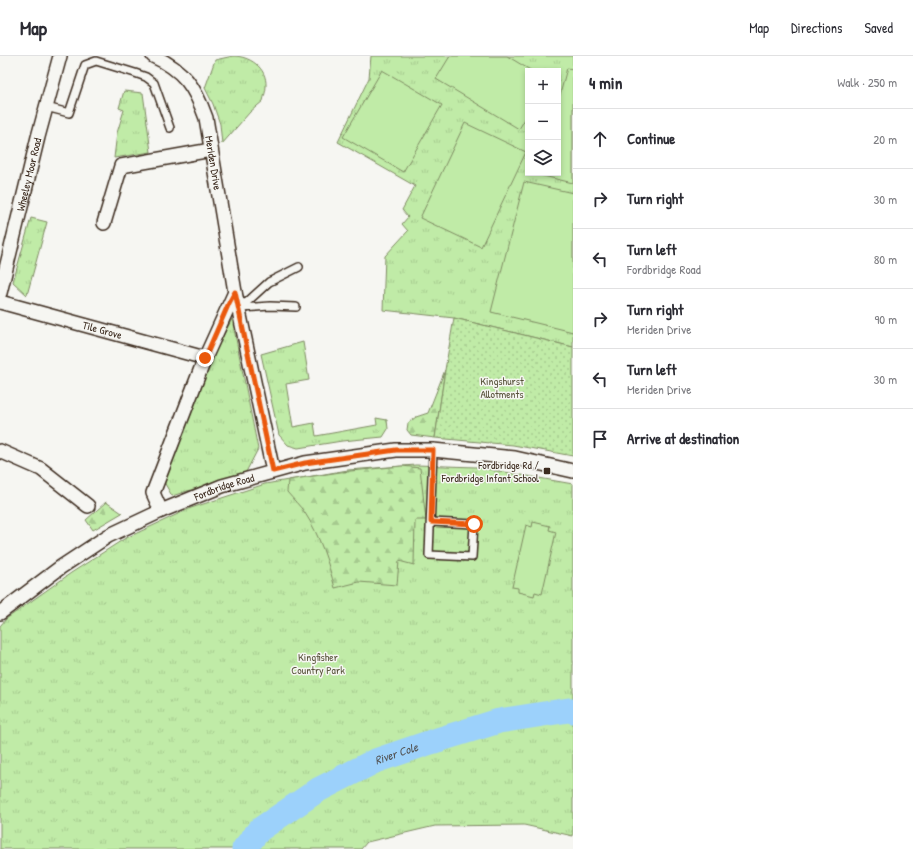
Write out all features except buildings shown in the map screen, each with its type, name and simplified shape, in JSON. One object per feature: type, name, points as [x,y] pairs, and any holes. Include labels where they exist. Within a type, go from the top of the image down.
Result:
[{"type":"street","name":"Wheeley Moor Road","points":[[0,293],[60,56]]},
{"type":"street","name":"Meriden Drive","points":[[153,56],[168,64],[181,74],[190,84],[199,99],[206,118],[237,301],[273,471]]},
{"type":"street","points":[[104,223],[121,166],[211,150]]},
{"type":"street","points":[[161,511],[153,493],[205,358],[229,303],[237,301]]},
{"type":"street","name":"Tile Grove","points":[[0,302],[205,358]]},
{"type":"street","name":"Fordbridge Road","points":[[0,613],[61,567],[108,536],[161,511],[222,486],[305,463],[396,450],[433,450],[515,458],[573,471]]},
{"type":"street","points":[[0,451],[41,469],[88,506]]},
{"type":"lane","points":[[46,107],[69,113],[85,65],[96,61],[146,77],[154,83],[170,128]]},
{"type":"lane","points":[[237,301],[246,303],[269,282],[293,268],[299,267]]},
{"type":"lane","points":[[237,301],[247,307],[296,307]]},
{"type":"lane","points":[[431,522],[474,524],[472,557],[429,555],[433,450]]},
{"type":"green space","points":[[233,56],[251,60],[256,64],[264,73],[266,88],[263,101],[250,112],[222,144],[220,124],[213,104],[205,88],[215,60]]},
{"type":"green space","points":[[371,56],[573,56],[573,347],[454,318],[383,310],[385,256],[408,231],[402,224],[408,217],[402,210],[415,186],[338,142],[369,78]]},
{"type":"green space","points":[[450,56],[507,56],[527,68],[525,68],[525,119],[519,129],[436,79]]},
{"type":"green space","points":[[567,68],[573,69],[573,183],[543,176],[561,176],[561,91]]},
{"type":"green space","points":[[382,70],[442,105],[403,172],[343,137]]},
{"type":"green space","points":[[124,91],[143,93],[151,152],[114,158],[117,133],[124,110],[119,108]]},
{"type":"green space","points":[[465,123],[525,152],[481,247],[420,218]]},
{"type":"green space","points":[[524,182],[573,193],[573,332],[491,312]]},
{"type":"green space","points":[[31,218],[47,222],[27,295],[13,282]]},
{"type":"green space","name":"Kingshurst Allotments","points":[[454,318],[573,347],[573,456],[513,445],[435,438]]},
{"type":"green space","points":[[232,319],[258,449],[246,472],[172,496],[164,482],[207,366]]},
{"type":"green space","points":[[303,342],[309,380],[286,384],[293,427],[314,423],[316,436],[377,425],[376,418],[387,420],[388,429],[383,437],[342,441],[298,448],[288,445],[279,435],[261,354]]},
{"type":"green space","points":[[445,370],[435,438],[411,435],[407,430],[408,423],[416,417],[428,413]]},
{"type":"green space","name":"Kingfisher Country Park","points":[[416,465],[476,467],[573,484],[573,836],[524,825],[435,826],[367,842],[361,849],[0,849],[0,626],[6,619],[71,573],[124,539],[191,508],[265,484],[348,470]]},
{"type":"green space","points":[[402,466],[420,468],[426,520],[415,520],[414,565],[399,561],[397,585],[359,582],[335,588],[315,531],[305,513],[287,492],[288,480],[340,472]]},
{"type":"green space","points":[[106,502],[122,513],[93,530],[86,520]]},
{"type":"green space","points":[[533,522],[550,526],[549,530],[556,532],[542,594],[535,592],[534,596],[518,592],[518,588],[512,587],[526,525],[532,527]]},
{"type":"waterway","name":"River Cole","points":[[244,849],[259,830],[318,790],[375,761],[499,721],[569,710],[573,711]]},
{"type":"place","name":"Fordbridge Rd / Fordbridge Infant School","points":[[547,471]]},
{"type":"route","points":[[205,358],[235,292],[273,471],[305,463],[342,457],[396,450],[433,450],[431,522],[474,524]]}]
